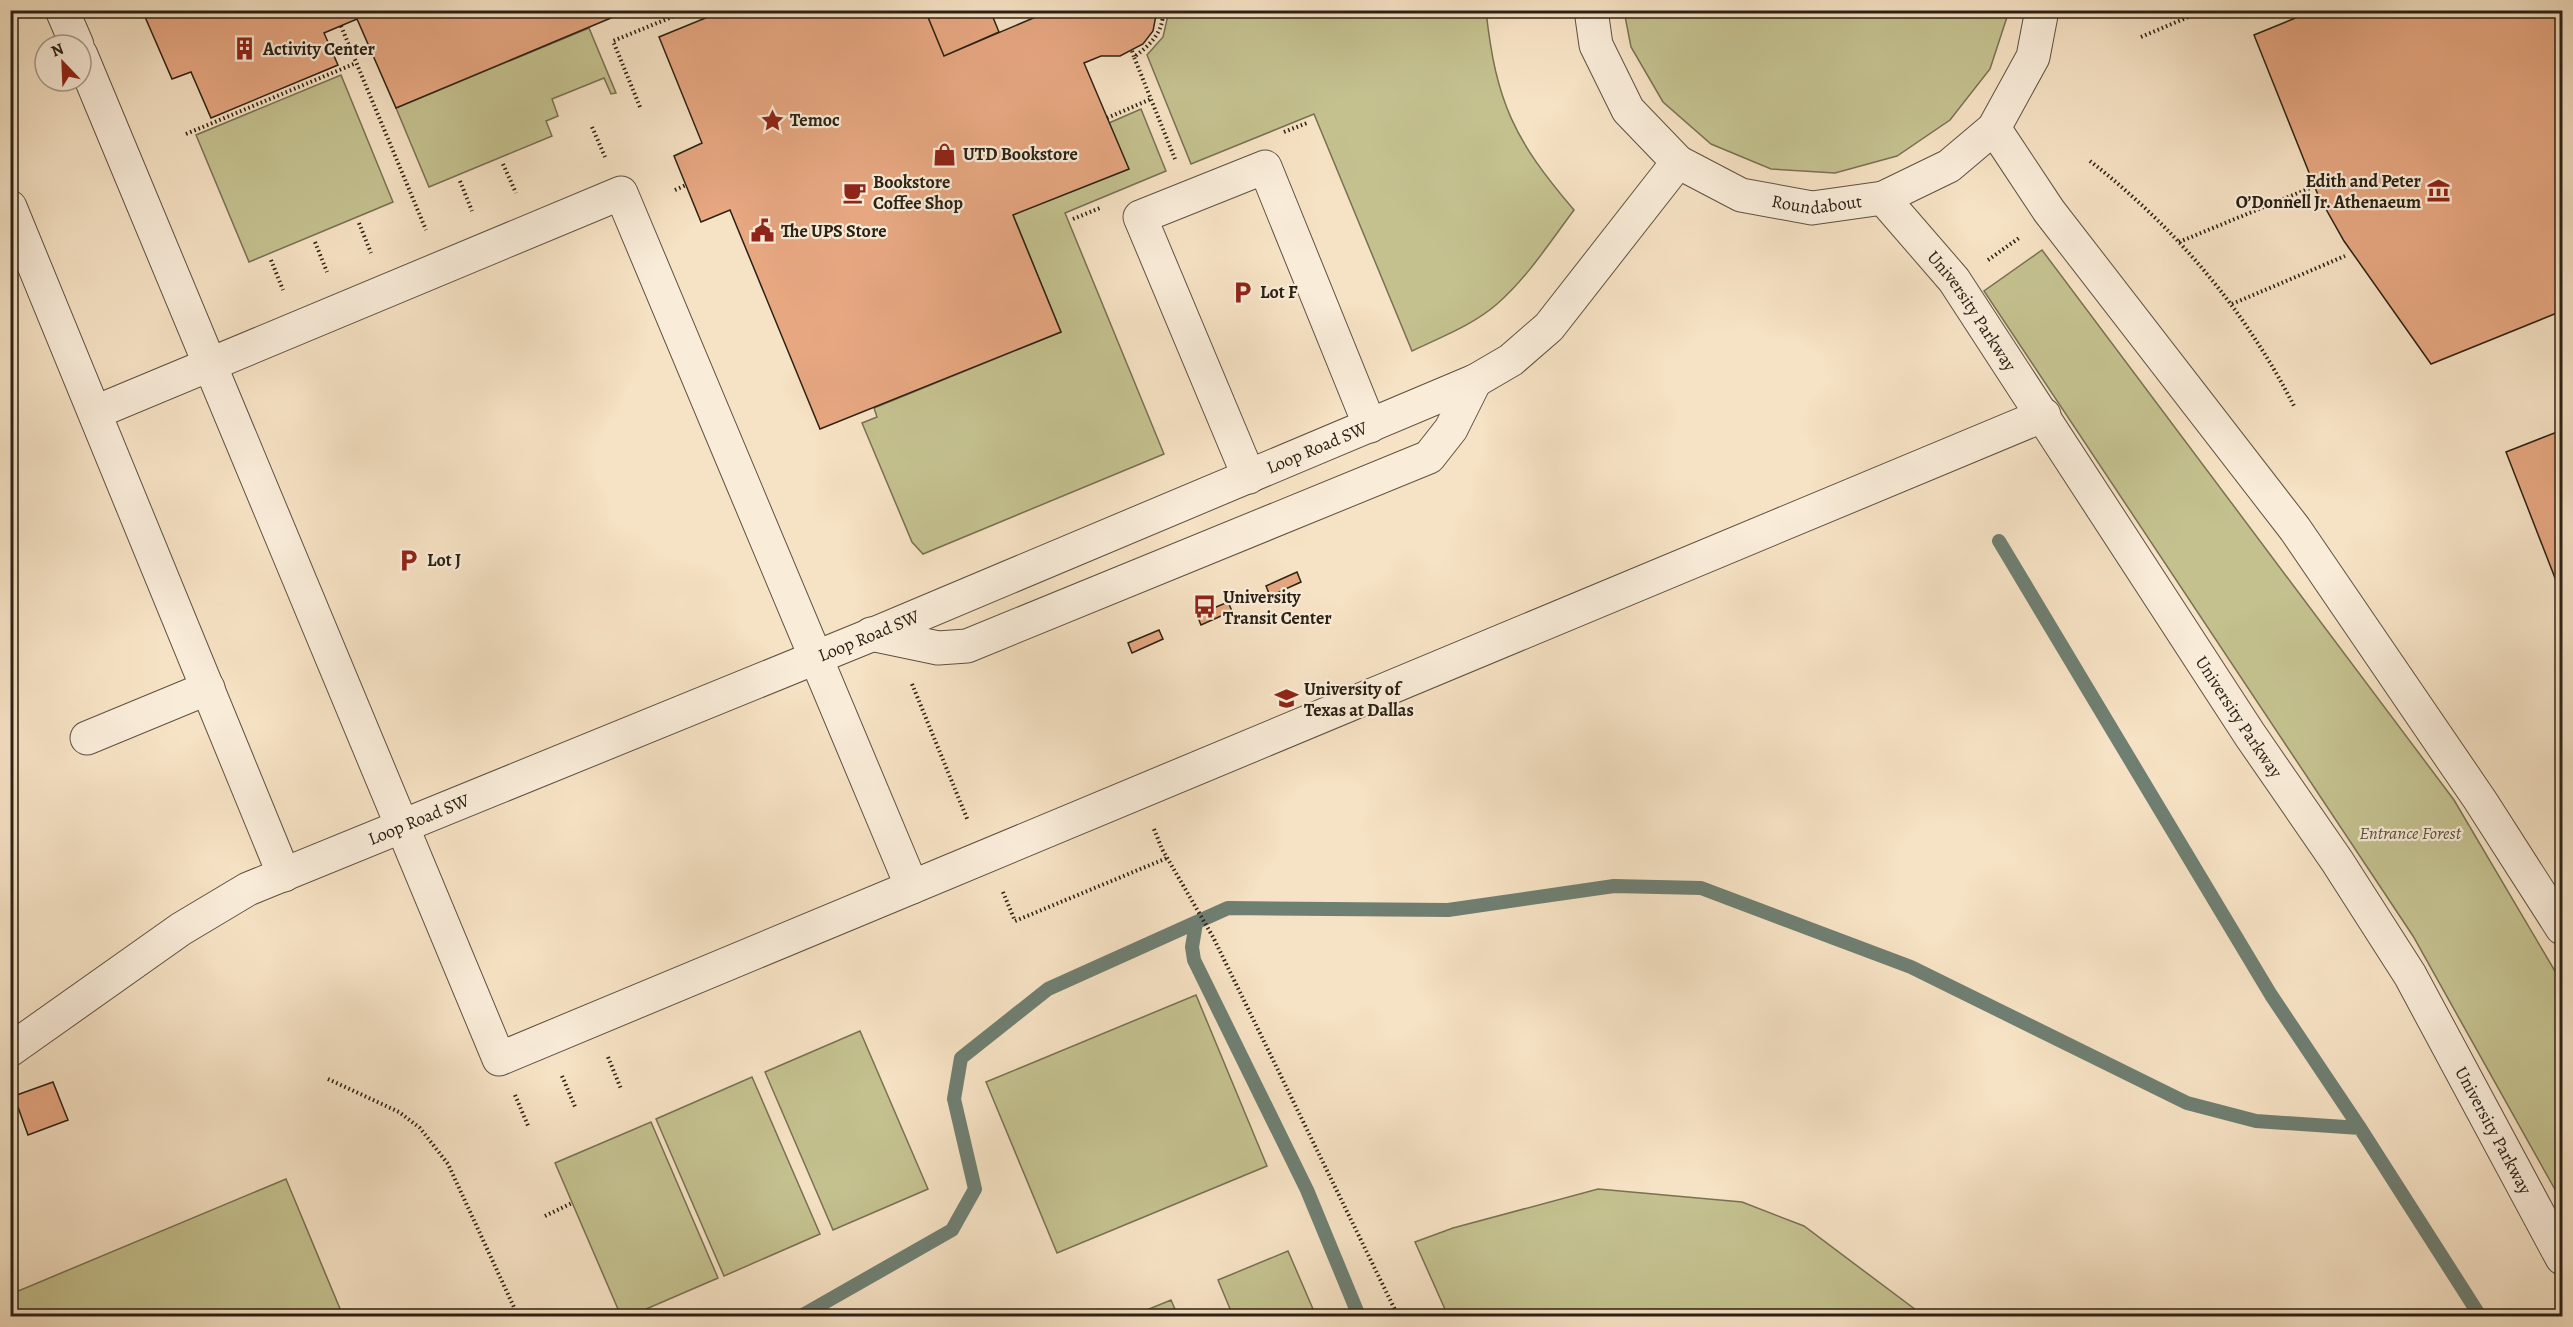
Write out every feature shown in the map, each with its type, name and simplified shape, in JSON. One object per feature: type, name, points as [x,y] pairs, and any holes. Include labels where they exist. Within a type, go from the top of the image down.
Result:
[{"type":"street","points":[[62,10],[72,33]]},
{"type":"street","name":"Roundabout","points":[[1591,10],[1596,45],[1628,110],[1678,162],[1742,195],[1812,207],[1883,198],[1948,166],[1994,128],[2032,57],[2042,10]]},
{"type":"street","points":[[93,84],[500,1059],[2044,415]]},
{"type":"street","points":[[1994,128],[2049,211],[2295,529],[2480,800],[2562,928]]},
{"type":"street","name":"Loop Road SW","points":[[10,1050],[181,929],[248,889],[871,634],[1475,381],[1511,360],[1549,327],[1678,162]]},
{"type":"street","points":[[1249,477],[1140,217],[1265,167],[1370,426]]},
{"type":"street","points":[[96,412],[621,193],[912,887]]},
{"type":"street","name":"University Parkway","points":[[1883,198],[1954,280],[2044,415],[2250,735],[2337,861],[2410,975],[2562,1258]]},
{"type":"street","points":[[10,207],[284,875]]},
{"type":"street","points":[[871,634],[938,648],[967,646],[1429,457],[1451,429],[1475,381]]},
{"type":"street","points":[[87,738],[208,688]]},
{"type":"path","points":[[640,107],[613,41],[688,10]]},
{"type":"path","points":[[1134,57],[1154,40],[1160,28],[1163,10]]},
{"type":"path","points":[[2141,37],[2205,10]]},
{"type":"path","points":[[341,26],[414,201]]},
{"type":"path","points":[[1132,51],[1177,163]]},
{"type":"path","points":[[186,134],[356,63]]},
{"type":"path","points":[[1107,118],[1151,99]]},
{"type":"path","points":[[1281,133],[1307,123]]},
{"type":"path","points":[[2090,161],[2134,197],[2179,242],[2232,304],[2267,357],[2295,408]]},
{"type":"path","points":[[675,190],[686,185]]},
{"type":"path","points":[[2179,242],[2315,186]]},
{"type":"path","points":[[1073,219],[1103,206]]},
{"type":"path","points":[[1980,265],[2029,231]]},
{"type":"path","points":[[2232,304],[2345,256]]},
{"type":"path","points":[[911,680],[970,827]]},
{"type":"path","points":[[1162,849],[1213,937],[1398,1317]]},
{"type":"path","points":[[1011,912],[1015,921],[1167,858]]},
{"type":"path","points":[[328,1079],[399,1112],[420,1128],[448,1164],[518,1317]]},
{"type":"path","points":[[544,1216],[572,1203]]},
{"type":"green space","points":[[1624,10],[2009,11],[1990,69],[1950,120],[1897,156],[1835,173],[1771,169],[1711,144],[1663,102],[1631,47]]},
{"type":"green space","points":[[1169,11],[1486,11],[1496,71],[1511,118],[1536,162],[1574,210],[1528,271],[1497,304],[1467,324],[1412,351],[1314,114],[1191,164],[1147,55],[1163,37]]},
{"type":"green space","points":[[589,28],[616,93],[611,94],[604,78],[552,99],[558,116],[546,121],[552,136],[429,187],[396,108]]},
{"type":"green space","points":[[341,75],[393,202],[249,262],[196,135]]},
{"type":"green space","points":[[1141,109],[1166,171],[1065,213],[1164,454],[923,554],[912,542],[862,423],[877,417],[874,408],[1061,332],[1013,215],[1128,169],[1109,123]]},
{"type":"green space","name":"Entrance Forest","points":[[2042,250],[2454,800],[2562,983],[2562,1202],[2413,936],[1984,291]]},
{"type":"green space","points":[[1196,995],[1267,1166],[1057,1253],[986,1082]]},
{"type":"green space","points":[[860,1031],[928,1189],[833,1230],[765,1072]]},
{"type":"green space","points":[[752,1077],[820,1234],[724,1276],[656,1119]]},
{"type":"green space","points":[[651,1122],[718,1278],[630,1316],[621,1316],[555,1163]]},
{"type":"green space","points":[[286,1179],[343,1316],[11,1316],[11,1294]]},
{"type":"green space","points":[[1598,1189],[1742,1202],[1804,1226],[1924,1316],[1448,1316],[1415,1242],[1453,1228]]},
{"type":"green space","points":[[1288,1251],[1316,1316],[1233,1316],[1218,1280]]},
{"type":"green space","points":[[1171,1300],[1178,1316],[1132,1316]]},
{"type":"building","name":"Activity Center","points":[[142,10],[630,10],[396,108],[357,19],[324,33],[338,65],[211,118],[191,72],[172,79]]},
{"type":"building","points":[[725,10],[925,10],[944,56],[1052,10],[1157,10],[1153,31],[1143,44],[1120,56],[1101,56],[1084,63],[1129,169],[1013,215],[1061,332],[820,429],[730,210],[701,222],[674,156],[702,143],[659,37]]},
{"type":"building","points":[[925,10],[990,10],[999,32],[944,56]]},
{"type":"building","name":"Edith and Peter O’Donnell Jr. Athenaeum","points":[[2315,10],[2562,10],[2562,311],[2431,364],[2344,241],[2318,195],[2254,35]]},
{"type":"building","points":[[2562,430],[2562,596],[2506,452]]},
{"type":"building","points":[[1297,572],[1301,582],[1270,596],[1266,586]]},
{"type":"building","points":[[1228,602],[1232,611],[1201,625],[1197,615]]},
{"type":"building","points":[[1159,630],[1163,639],[1132,653],[1128,643]]},
{"type":"building","points":[[53,1082],[68,1120],[28,1135],[14,1096]]},
{"type":"waterway","points":[[1999,541],[2271,995],[2360,1128],[2480,1316]]},
{"type":"waterway","points":[[801,1316],[952,1230],[975,1189],[954,1099],[961,1058],[1048,989],[1228,908],[1448,910],[1614,886],[1701,888],[1911,967],[2187,1103],[2256,1121],[2360,1128]]},
{"type":"waterway","points":[[1196,923],[1192,947],[1194,960],[1307,1190],[1359,1316]]},
{"type":"place","name":"Activity Center","points":[[245,49]]},
{"type":"place","name":"Temoc","points":[[772,120]]},
{"type":"place","name":"UTD Bookstore","points":[[945,154]]},
{"type":"place","name":"Edith and Peter O’Donnell Jr. Athenaeum","points":[[2439,191]]},
{"type":"place","name":"Bookstore Coffee Shop","points":[[855,192]]},
{"type":"place","name":"The UPS Store","points":[[763,231]]},
{"type":"place","name":"Lot F","points":[[1242,292]]},
{"type":"place","name":"Lot J","points":[[409,560]]},
{"type":"place","name":"University Transit Center","points":[[1205,607]]},
{"type":"place","name":"University of Texas at Dallas","points":[[1286,699]]}]
